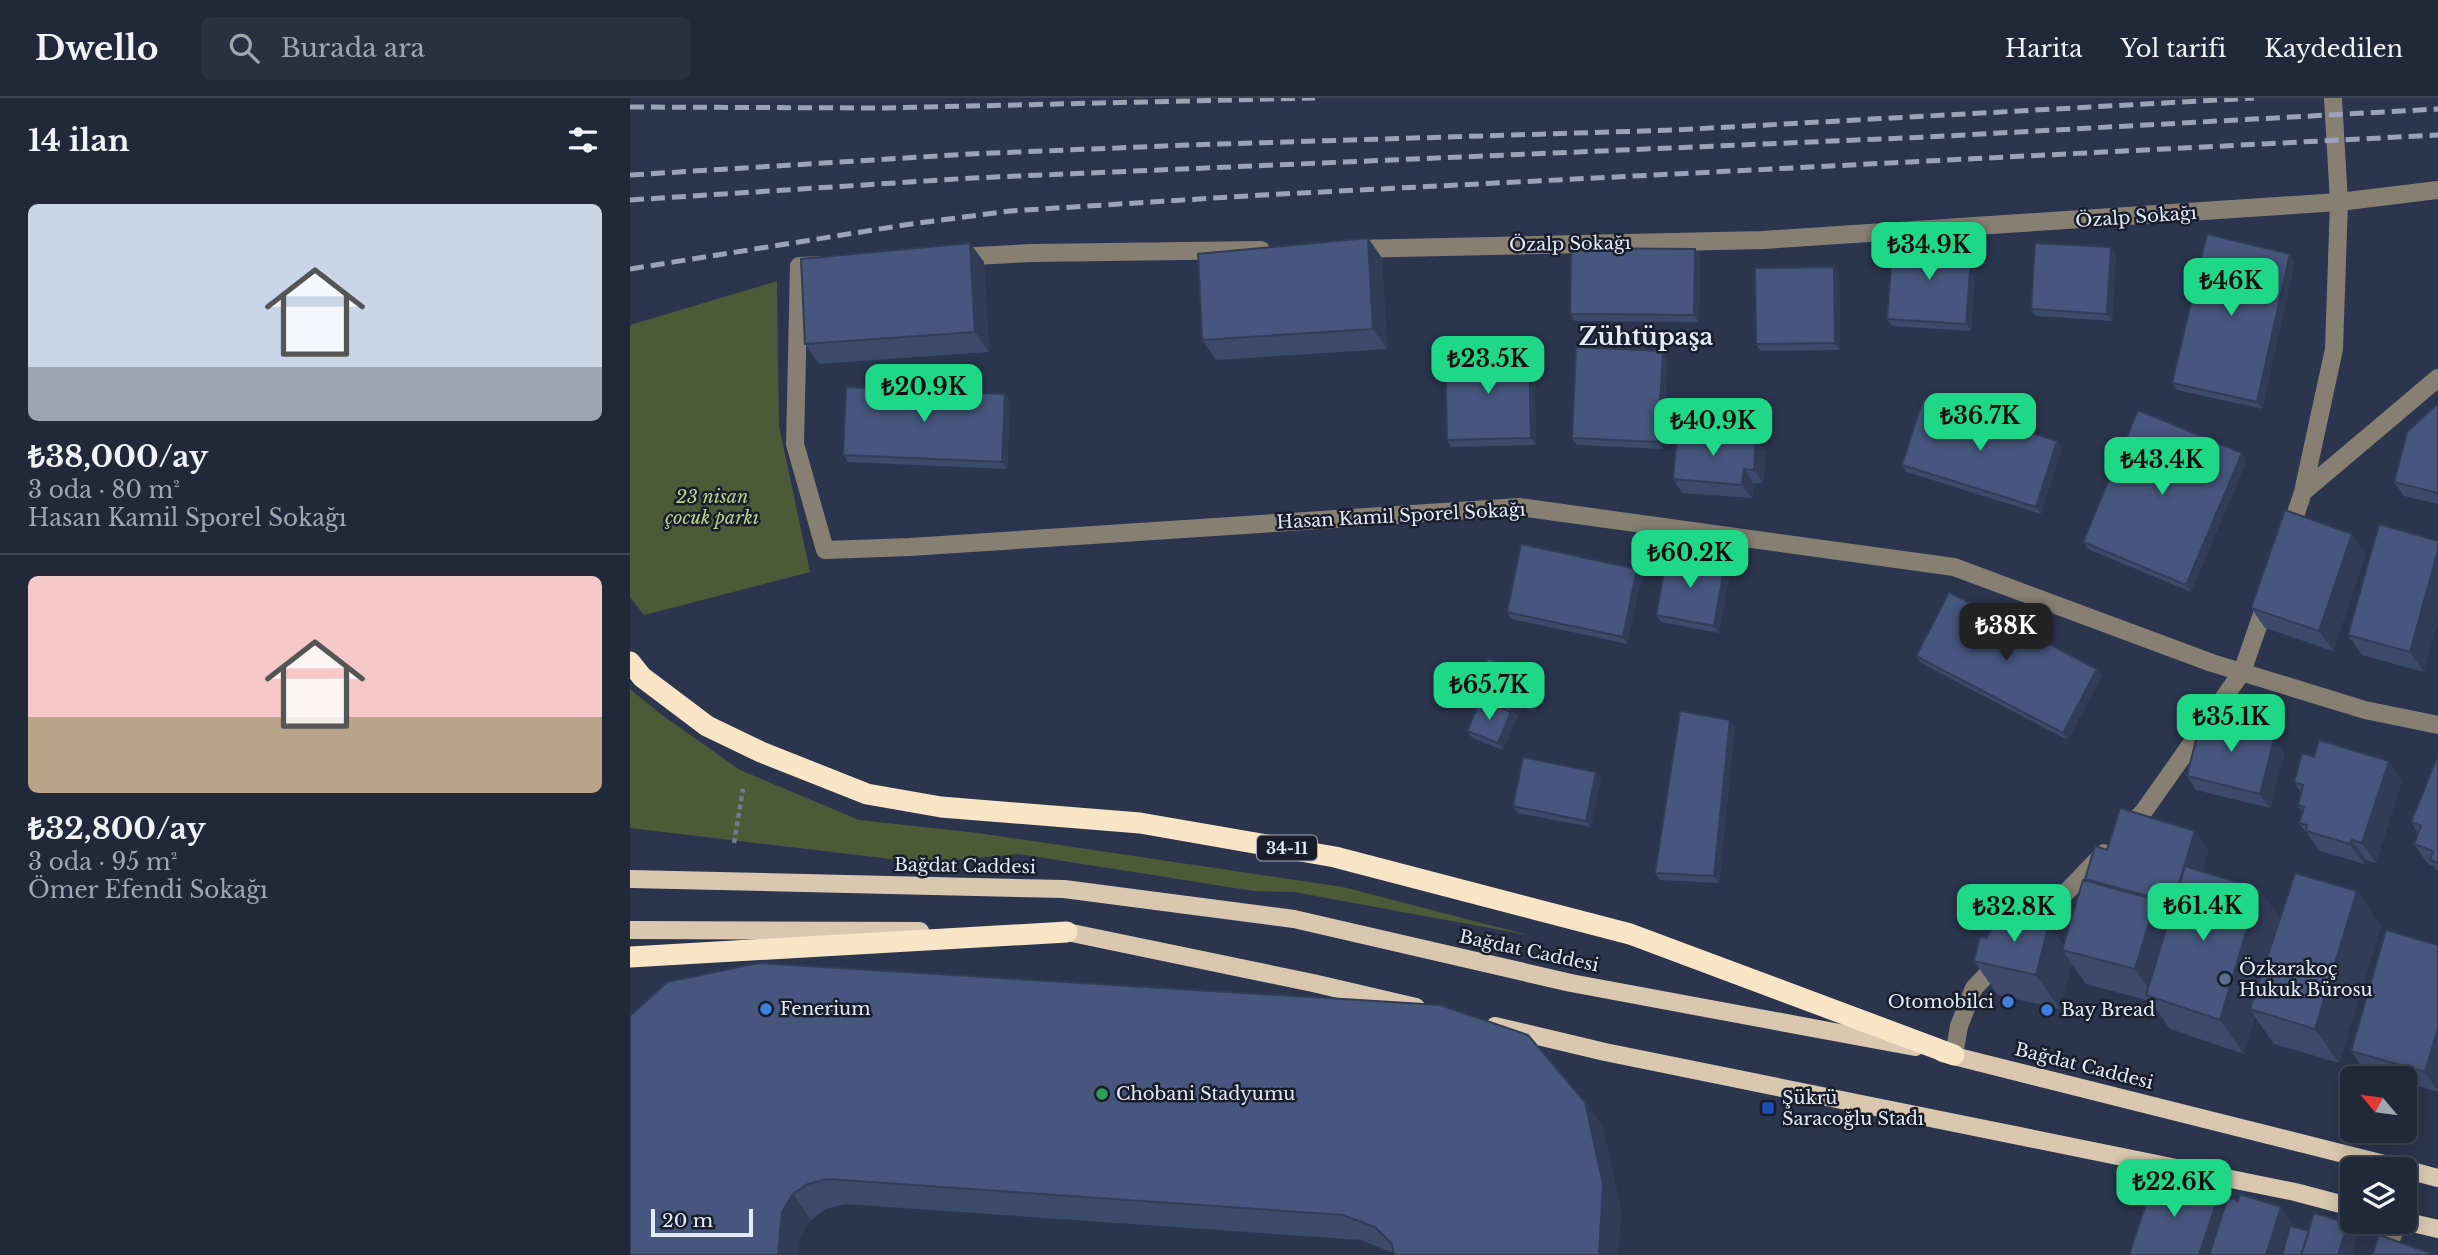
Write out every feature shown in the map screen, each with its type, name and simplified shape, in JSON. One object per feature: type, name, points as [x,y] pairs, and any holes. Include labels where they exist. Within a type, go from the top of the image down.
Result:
[{"type":"highway","name":"34-11","points":[[630,662],[642,677],[707,726],[761,752],[867,794],[942,807],[1140,823],[1335,857],[1630,934],[1954,1055]]},
{"type":"highway","points":[[637,957],[1067,932]]},
{"type":"main road","name":"Bağdat Caddesi","points":[[630,879],[1064,889],[1294,919],[1571,983],[1954,1055],[2356,1157]]},
{"type":"main road","points":[[637,930],[1067,932],[1433,1011]]},
{"type":"main road","points":[[1473,1021],[1605,1052],[2340,1204]]},
{"type":"main road","name":"Bağdat Caddesi","points":[[2417,1173],[2438,1178]]},
{"type":"main road","points":[[2417,1224],[2438,1229]]},
{"type":"street","points":[[2281,557],[2303,492],[2334,349],[2339,202],[2333,98]]},
{"type":"street","name":"Özalp Sokağı","points":[[1332,249],[1763,240],[2339,202],[2438,190]]},
{"type":"street","points":[[936,258],[1032,253],[1278,250]]},
{"type":"street","name":"Hasan Kamil Sporel Sokağı","points":[[840,264],[799,266],[795,444],[825,550],[910,547],[1519,507],[1954,568],[2242,672]]},
{"type":"street","points":[[2303,492],[2438,378]]},
{"type":"street","points":[[1954,1055],[1959,1026],[1975,988],[2144,811],[2242,672],[2272,582]]},
{"type":"street","points":[[2242,672],[2365,710],[2438,725]]},
{"type":"street","points":[[2385,1255],[2393,1234]]},
{"type":"path","points":[[734,843],[743,789]]},
{"type":"green space","name":"23 nisan çocuk parkı","points":[[777,281],[779,426],[810,572],[644,615],[630,597],[630,325]]},
{"type":"green space","points":[[630,689],[740,770],[859,820],[978,833],[1343,887],[1528,935],[1294,892],[1254,891],[1019,854],[925,863],[630,828]]},
{"type":"building","points":[[2207,234],[2290,254],[2257,402],[2172,383]]},
{"type":"building","points":[[1368,238],[1373,329],[1202,340],[1198,254]]},
{"type":"building","points":[[1893,240],[1972,246],[1966,324],[1887,319]]},
{"type":"building","points":[[970,243],[975,332],[805,344],[801,259]]},
{"type":"building","points":[[2035,243],[2111,247],[2107,314],[2031,309]]},
{"type":"building","points":[[1571,248],[1695,249],[1694,315],[1570,314]]},
{"type":"building","points":[[1834,267],[1835,343],[1756,344],[1755,268]]},
{"type":"building","points":[[1576,347],[1663,351],[1658,442],[1572,438]]},
{"type":"building","points":[[1529,351],[1531,438],[1447,440],[1445,353]]},
{"type":"building","points":[[846,387],[1005,394],[1002,462],[843,455]]},
{"type":"building","points":[[1923,399],[2057,441],[2036,507],[1902,465]]},
{"type":"building","points":[[2438,403],[2438,493],[2394,482],[2407,432]]},
{"type":"building","points":[[2138,410],[2242,453],[2186,585],[2083,542]]},
{"type":"building","points":[[1677,432],[1756,438],[1754,470],[1744,469],[1742,485],[1673,479]]},
{"type":"building","points":[[2285,510],[2352,534],[2319,631],[2251,608]]},
{"type":"building","points":[[2379,524],[2438,541],[2438,550],[2410,652],[2348,635]]},
{"type":"building","points":[[1521,544],[1637,569],[1623,637],[1507,612]]},
{"type":"building","points":[[1667,554],[1725,565],[1714,626],[1656,615]]},
{"type":"building","points":[[1949,592],[2097,669],[2063,733],[1916,656]]},
{"type":"building","points":[[1488,658],[1521,670],[1520,675],[1532,680],[1525,699],[1512,693],[1508,706],[1475,693]]},
{"type":"building","points":[[1480,700],[1511,712],[1498,743],[1467,731]]},
{"type":"building","points":[[1680,711],[1730,720],[1714,876],[1655,873]]},
{"type":"building","points":[[2226,715],[2253,722],[2250,733],[2274,739],[2260,794],[2187,776],[2202,716],[2224,722]]},
{"type":"building","points":[[2319,740],[2389,761],[2362,843],[2352,840],[2350,844],[2306,831],[2307,825],[2299,823],[2304,807],[2298,805],[2303,785],[2294,782],[2302,753],[2314,757]]},
{"type":"building","points":[[2438,755],[2438,863],[2430,860],[2433,851],[2414,844],[2421,826],[2411,822]]},
{"type":"building","points":[[1523,757],[1596,772],[1586,821],[1513,806]]},
{"type":"building","points":[[2120,808],[2195,831],[2173,903],[2085,879],[2095,846],[2107,850]]},
{"type":"building","points":[[2185,866],[2259,889],[2220,1020],[2146,995]]},
{"type":"building","points":[[2295,873],[2357,891],[2315,1029],[2250,1009]]},
{"type":"building","points":[[2083,880],[2156,900],[2135,969],[2062,950]]},
{"type":"building","points":[[2004,910],[2049,924],[2036,975],[1974,961],[1980,936],[1986,938]]},
{"type":"building","points":[[2386,930],[2438,945],[2438,1028],[2425,1072],[2417,1070],[2417,1066],[2404,1066],[2351,1051]]},
{"type":"building","name":"Chobani Stadyumu","points":[[758,963],[1440,1005],[1528,1035],[1585,1102],[1603,1184],[1599,1255],[1394,1255],[1392,1244],[1375,1227],[1343,1215],[827,1179],[808,1184],[793,1194],[782,1212],[778,1255],[630,1255],[630,1016],[667,982]]},
{"type":"building","points":[[2156,1174],[2219,1195],[2199,1255],[2129,1255]]},
{"type":"building","points":[[2240,1194],[2281,1207],[2266,1255],[2209,1255],[2228,1197],[2238,1201]]},
{"type":"building","points":[[2314,1213],[2340,1221],[2340,1234],[2345,1234],[2338,1255],[2301,1255]]},
{"type":"building","points":[[2290,1226],[2309,1231],[2301,1255],[2282,1255]]},
{"type":"building","points":[[2379,1235],[2436,1255],[2372,1255]]},
{"type":"railway","points":[[630,107],[885,108],[1315,98]]},
{"type":"railway","points":[[630,175],[970,154],[1675,130],[2254,98]]},
{"type":"railway","points":[[630,200],[972,178],[1927,137],[2438,109]]},
{"type":"railway","points":[[630,269],[1010,211],[1262,195],[2438,135]]},
{"type":"place","name":"Özkarakoç Hukuk Bürosu","points":[[2225,979]]},
{"type":"place","name":"Otomobilci","points":[[2008,1002]]},
{"type":"place","name":"Fenerium","points":[[766,1009]]},
{"type":"place","name":"Bay Bread","points":[[2047,1010]]},
{"type":"place","name":"Chobani Stadyumu","points":[[1102,1094]]},
{"type":"place","name":"Şükrü Saracoğlu Stadı","points":[[1768,1108]]},
{"type":"district","name":"Zühtüpaşa","points":[[1646,337]]}]
